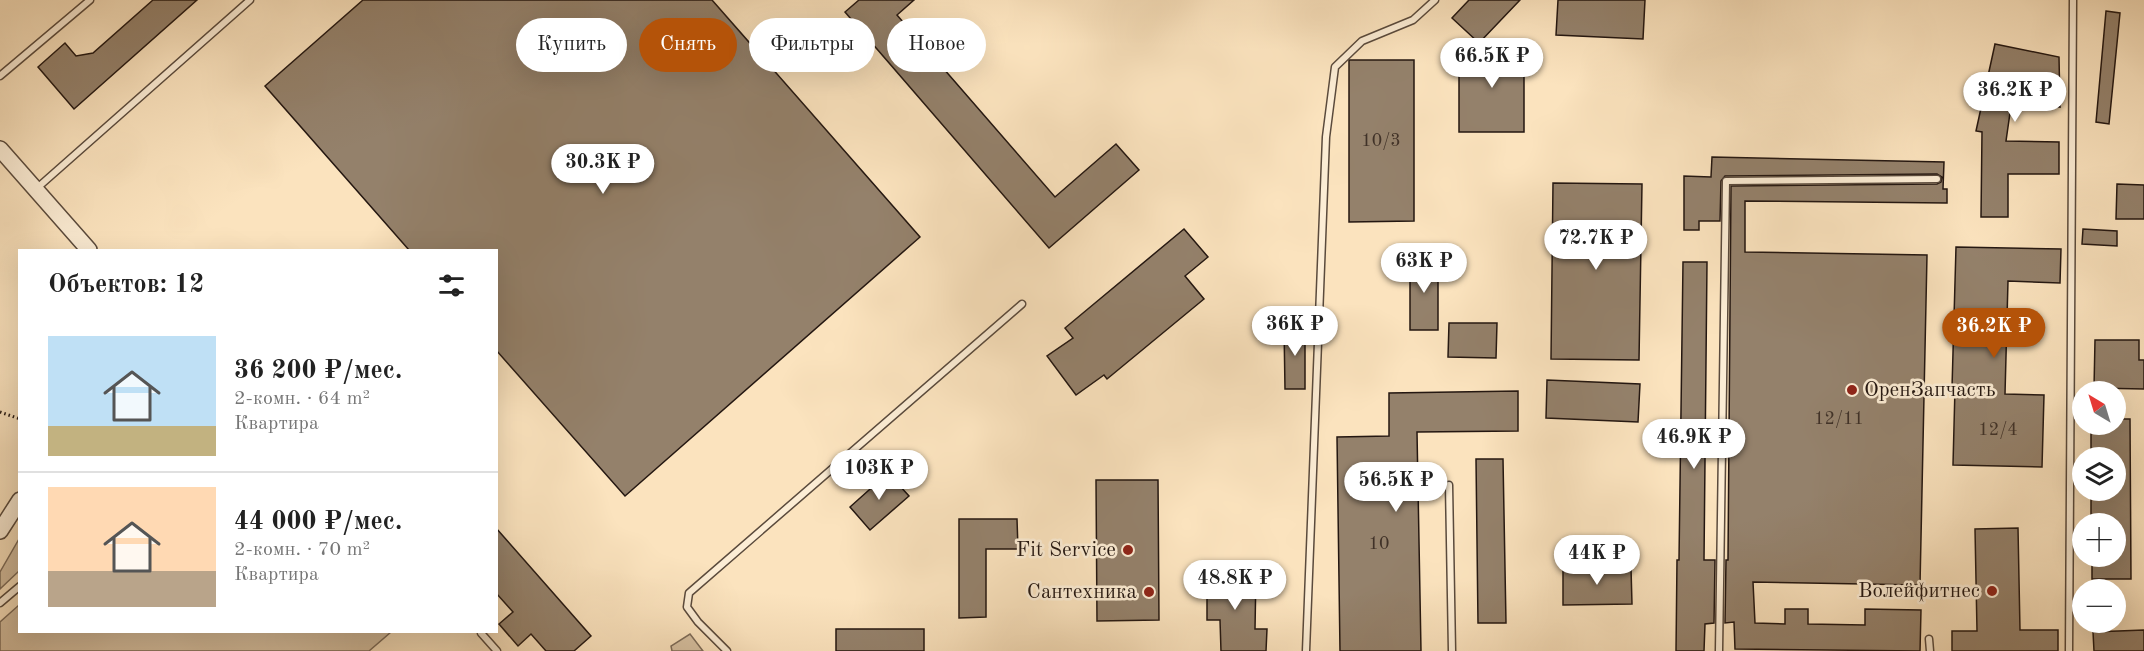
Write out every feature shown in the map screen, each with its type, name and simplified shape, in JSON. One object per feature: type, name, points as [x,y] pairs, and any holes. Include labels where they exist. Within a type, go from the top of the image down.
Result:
[{"type":"street","points":[[0,149],[87,249]]},
{"type":"street","points":[[0,531],[18,503]]},
{"type":"lane","points":[[0,76],[90,0]]},
{"type":"lane","points":[[35,189],[250,0]]},
{"type":"lane","points":[[1306,651],[1326,137],[1335,67],[1362,41],[1413,20],[1435,0]]},
{"type":"lane","points":[[2069,651],[2073,0]]},
{"type":"lane","points":[[1719,651],[1726,181],[1936,179]]},
{"type":"lane","points":[[727,651],[687,607],[689,593],[1022,304]]},
{"type":"lane","points":[[1449,485],[1452,651]]},
{"type":"lane","points":[[0,603],[18,588]]},
{"type":"lane","points":[[481,633],[497,651]]},
{"type":"lane","points":[[1929,639],[1930,651]]},
{"type":"path","points":[[0,412],[18,418]]},
{"type":"shaded area","points":[[18,541],[18,572],[0,589],[0,572]]},
{"type":"shaded area","points":[[18,606],[18,633],[390,633],[369,651],[0,651],[0,622]]},
{"type":"shaded area","points":[[690,634],[703,651],[672,651],[671,646]]},
{"type":"building","points":[[153,0],[197,0],[74,109],[38,67],[65,43],[76,56],[93,53]]},
{"type":"building","points":[[363,0],[712,0],[728,18],[639,18],[639,72],[737,72],[737,28],[749,42],[749,72],[775,72],[920,237],[625,496],[498,352],[498,249],[408,249],[265,86]]},
{"type":"building","points":[[859,0],[914,0],[897,15],[900,18],[887,18],[887,61],[875,47],[875,18],[850,18],[845,12]]},
{"type":"building","points":[[1469,0],[1520,0],[1479,43],[1452,18]]},
{"type":"building","points":[[1558,0],[1645,0],[1643,39],[1556,35]]},
{"type":"building","points":[[2106,11],[2120,13],[2109,124],[2096,122]]},
{"type":"building","points":[[1995,44],[2059,57],[2060,107],[2012,99],[2006,141],[2059,142],[2059,174],[2008,174],[2008,217],[1981,217],[1982,132],[1976,131]]},
{"type":"building","points":[[1459,45],[1524,45],[1524,132],[1459,132]]},
{"type":"building","points":[[1349,60],[1414,60],[1414,221],[1349,222]]},
{"type":"building","points":[[897,72],[946,72],[1055,197],[1116,144],[1139,170],[1049,248]]},
{"type":"building","points":[[1712,157],[1944,162],[1943,189],[1947,189],[1947,203],[1745,201],[1745,252],[1927,255],[1920,585],[1753,582],[1755,623],[1785,624],[1785,609],[1808,609],[1808,624],[1865,625],[1865,609],[1921,610],[1920,651],[1735,649],[1734,622],[1725,623],[1726,560],[1728,560],[1731,186],[1937,184],[1941,182],[1942,177],[1937,174],[1725,176],[1721,181],[1720,221],[1699,221],[1699,230],[1684,230],[1684,176],[1711,177]]},
{"type":"building","points":[[1553,183],[1642,184],[1639,360],[1551,359]]},
{"type":"building","points":[[2117,184],[2144,185],[2144,219],[2116,219]]},
{"type":"building","points":[[1184,229],[1208,257],[1185,276],[1204,299],[1107,379],[1104,375],[1076,395],[1047,356],[1073,338],[1065,328]]},
{"type":"building","points":[[2083,229],[2117,231],[2117,246],[2082,244]]},
{"type":"building","points":[[1956,247],[2061,249],[2060,283],[2008,281],[2005,394],[2044,395],[2042,467],[1953,465],[1955,388],[1952,388]]},
{"type":"building","points":[[1410,258],[1438,258],[1438,330],[1410,330]]},
{"type":"building","points":[[1683,262],[1707,262],[1704,560],[1715,560],[1714,623],[1705,624],[1704,651],[1676,651]]},
{"type":"building","points":[[1449,323],[1497,323],[1496,358],[1448,357]]},
{"type":"building","points":[[1284,326],[1305,326],[1305,389],[1285,389]]},
{"type":"building","points":[[2095,340],[2139,340],[2139,360],[2144,360],[2144,389],[2126,389],[2126,381],[2094,381]]},
{"type":"building","points":[[1547,380],[1640,384],[1638,422],[1546,418]]},
{"type":"building","points":[[1518,391],[1518,431],[1417,432],[1421,651],[1340,651],[1337,437],[1389,436],[1389,393]]},
{"type":"building","points":[[2126,419],[2130,419],[2131,579],[2092,579],[2092,567],[2126,567],[2126,513],[2091,513],[2091,501],[2126,501],[2126,447],[2091,447],[2091,435],[2126,435]]},
{"type":"building","points":[[1476,459],[1503,459],[1506,623],[1478,623]]},
{"type":"building","points":[[888,473],[909,496],[870,530],[850,507]]},
{"type":"building","name":"Fit Service","points":[[1096,480],[1158,480],[1159,620],[1097,621]]},
{"type":"building","points":[[959,519],[1017,519],[1018,549],[986,549],[986,617],[959,618]]},
{"type":"building","points":[[2018,528],[2020,630],[2058,630],[2058,651],[1952,651],[1952,631],[1977,631],[1975,529]]},
{"type":"building","points":[[498,530],[591,636],[574,651],[546,651],[531,634],[518,646],[499,624],[513,612],[498,595]]},
{"type":"building","points":[[1563,568],[1631,568],[1632,604],[1563,605]]},
{"type":"building","points":[[1207,573],[1256,573],[1255,629],[1267,629],[1266,651],[1221,651],[1220,620],[1207,620]]},
{"type":"building","points":[[836,629],[924,629],[924,651],[836,651]]},
{"type":"building","points":[[2144,630],[2144,651],[2094,651],[2093,633],[2126,633],[2126,631]]},
{"type":"place","name":"ОренЗапчасть","points":[[1852,390]]},
{"type":"place","name":"Fit Service","points":[[1128,550]]},
{"type":"place","name":"Волейфитнес","points":[[1992,591]]},
{"type":"place","name":"Сантехника","points":[[1149,592]]}]
